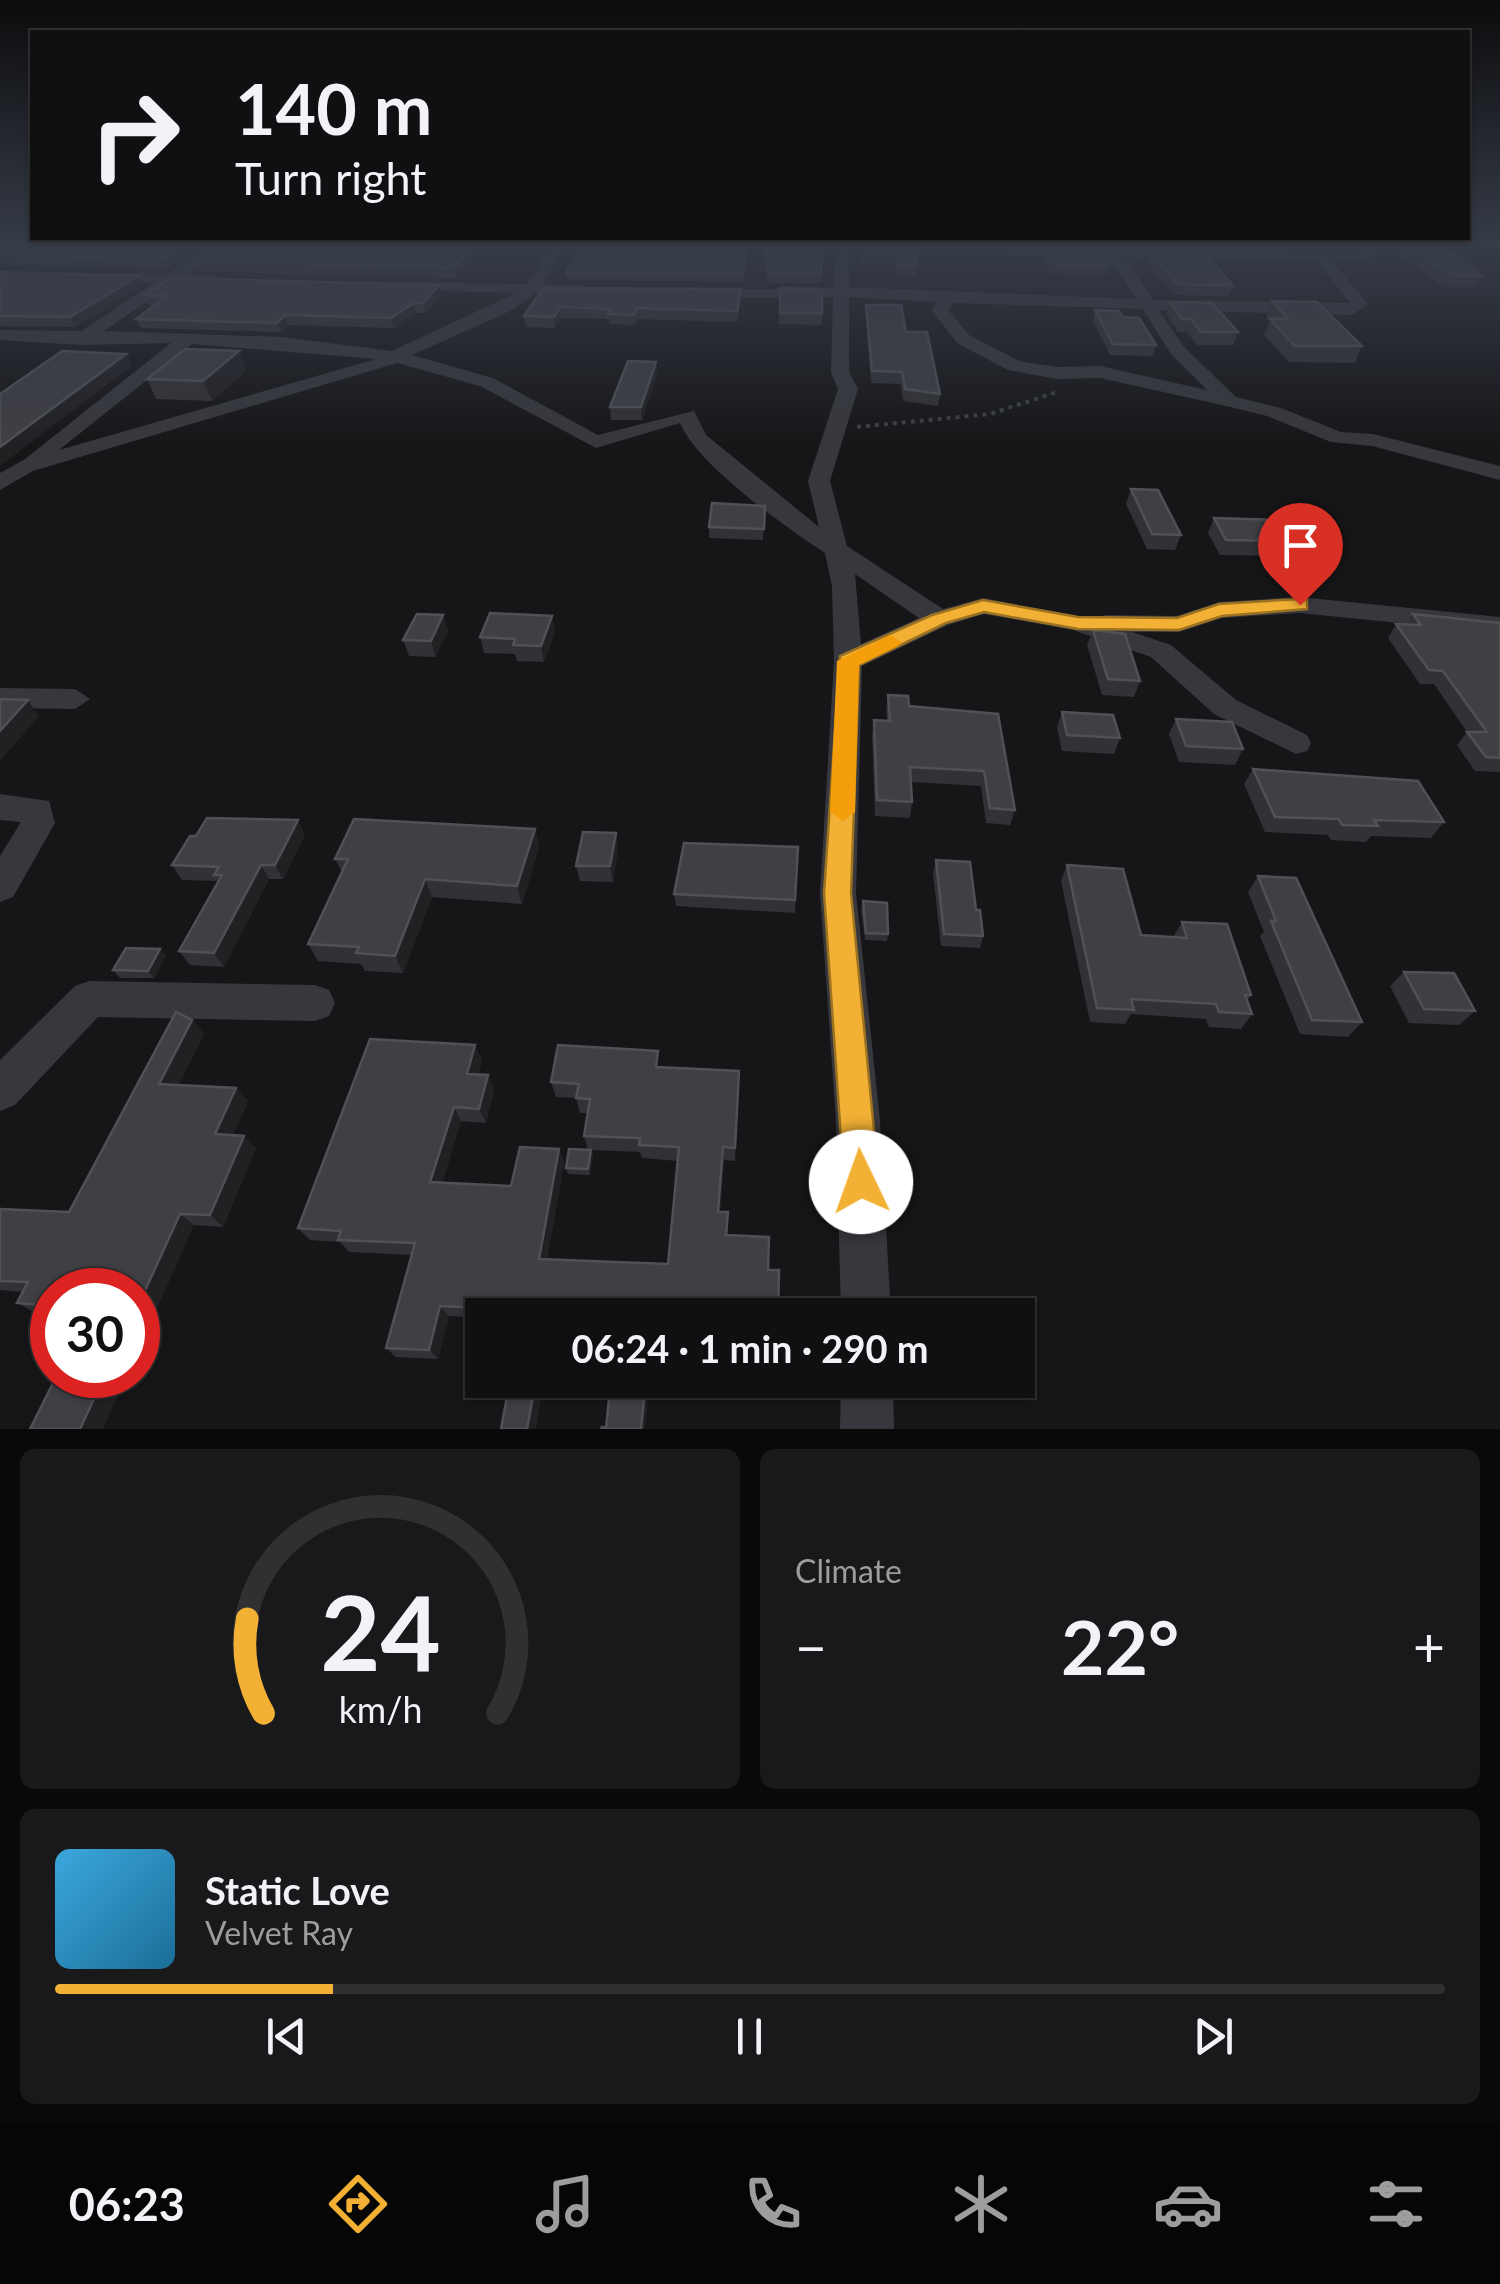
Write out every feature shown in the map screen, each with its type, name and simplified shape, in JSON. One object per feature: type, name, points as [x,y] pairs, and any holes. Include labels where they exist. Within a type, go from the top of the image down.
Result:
[{"type":"street","points":[[56,356],[119,313]]},
{"type":"street","points":[[25,466],[341,380],[493,313]]},
{"type":"street","points":[[840,313],[840,372],[848,389],[819,481],[846,586],[848,661],[838,893],[858,1121],[865,1298]]},
{"type":"street","points":[[942,313],[963,338],[1034,372],[1100,372],[1274,412],[1338,438],[1374,440],[1500,473]]},
{"type":"street","points":[[1151,313],[1177,350],[1230,401]]},
{"type":"street","points":[[0,335],[307,342],[448,368],[520,396],[596,442],[687,415],[697,438],[784,514],[939,619]]},
{"type":"street","points":[[0,482],[186,340]]},
{"type":"street","points":[[1078,623],[1179,624],[1219,610],[1300,605],[1500,625]]},
{"type":"street","points":[[848,661],[939,619],[983,606],[1078,623],[1161,652],[1225,707],[1296,743]]},
{"type":"street","points":[[0,698],[76,699]]},
{"type":"street","points":[[0,807],[37,810],[38,824],[0,887]]},
{"type":"street","points":[[0,1090],[89,999],[315,1003]]},
{"type":"street","points":[[867,1398],[867,1429]]},
{"type":"path","points":[[836,428],[990,414],[1048,396],[1100,372]]},
{"type":"building","points":[[0,313],[77,313],[70,317],[0,316]]},
{"type":"building","points":[[145,313],[399,313],[391,318],[285,315],[277,323],[136,319]]},
{"type":"building","points":[[526,313],[557,313],[554,317],[524,316]]},
{"type":"building","points":[[867,313],[902,313],[906,332],[927,332],[940,394],[905,389],[902,372],[872,371]]},
{"type":"building","points":[[1096,313],[1139,318],[1156,345],[1113,344]]},
{"type":"building","points":[[1178,313],[1221,313],[1238,332],[1201,332],[1191,319],[1182,319]]},
{"type":"building","points":[[1282,313],[1328,313],[1362,346],[1295,346],[1270,319],[1288,319]]},
{"type":"building","points":[[185,349],[239,351],[203,381],[147,379]]},
{"type":"building","points":[[62,351],[126,354],[0,447],[0,394]]},
{"type":"building","points":[[628,361],[656,362],[641,407],[610,407]]},
{"type":"building","points":[[1131,489],[1158,490],[1181,535],[1152,534]]},
{"type":"building","points":[[712,503],[765,506],[764,529],[709,527]]},
{"type":"building","points":[[1214,518],[1276,520],[1291,541],[1226,540]]},
{"type":"building","points":[[490,613],[552,616],[541,646],[513,645],[515,639],[480,637]]},
{"type":"building","points":[[417,614],[443,615],[431,641],[403,640]]},
{"type":"building","points":[[1413,614],[1500,623],[1500,758],[1486,757],[1467,732],[1487,732],[1443,671],[1429,670],[1396,624],[1421,625]]},
{"type":"building","points":[[1093,630],[1125,634],[1140,681],[1108,679]]},
{"type":"building","points":[[888,695],[908,696],[909,706],[998,714],[1015,810],[990,808],[984,771],[910,767],[912,802],[877,800],[874,720],[890,721]]},
{"type":"building","points":[[0,699],[28,700],[0,731]]},
{"type":"building","points":[[1062,712],[1113,715],[1120,738],[1067,735]]},
{"type":"building","points":[[1176,719],[1232,722],[1243,749],[1186,746]]},
{"type":"building","points":[[1253,769],[1418,781],[1444,822],[1374,820],[1378,826],[1342,825],[1339,819],[1275,817]]},
{"type":"building","points":[[207,818],[298,820],[275,865],[261,865],[214,953],[179,951],[222,875],[214,875],[219,867],[172,865]]},
{"type":"building","points":[[354,819],[535,829],[517,886],[425,879],[395,956],[356,953],[359,947],[308,944],[348,859],[335,859]]},
{"type":"building","points":[[583,832],[616,833],[610,866],[576,866]]},
{"type":"building","points":[[684,843],[798,847],[795,900],[674,894]]},
{"type":"building","points":[[936,860],[970,862],[983,936],[944,934]]},
{"type":"building","points":[[1067,865],[1123,869],[1141,935],[1187,938],[1182,922],[1227,924],[1251,995],[1245,995],[1252,1014],[1219,1012],[1216,1004],[1131,999],[1134,1010],[1097,1008]]},
{"type":"building","points":[[1258,876],[1296,878],[1362,1022],[1312,1020],[1271,921],[1276,921]]},
{"type":"building","points":[[863,901],[887,903],[888,934],[866,933]]},
{"type":"building","points":[[126,948],[160,949],[148,971],[113,970]]},
{"type":"building","points":[[1404,972],[1454,973],[1475,1011],[1424,1009]]},
{"type":"building","points":[[176,1012],[192,1020],[159,1084],[236,1088],[215,1134],[244,1136],[210,1215],[180,1214],[155,1268],[30,1268],[30,1304],[17,1303],[28,1282],[0,1281],[0,1209],[69,1212]]},
{"type":"building","points":[[370,1039],[475,1045],[467,1074],[488,1075],[479,1109],[454,1107],[430,1182],[511,1186],[520,1147],[559,1149],[539,1259],[668,1264],[679,1147],[639,1145],[640,1138],[584,1136],[590,1099],[576,1098],[579,1084],[551,1082],[558,1045],[658,1051],[656,1067],[739,1071],[735,1148],[723,1147],[718,1212],[728,1212],[726,1235],[769,1237],[768,1270],[779,1270],[778,1298],[465,1298],[465,1307],[440,1306],[429,1350],[386,1348],[415,1243],[338,1240],[341,1231],[298,1228]]},
{"type":"building","points":[[569,1149],[591,1150],[588,1169],[566,1168]]},
{"type":"building","points":[[46,1398],[94,1398],[80,1429],[30,1429]]},
{"type":"building","points":[[507,1398],[533,1398],[527,1429],[501,1429]]},
{"type":"building","points":[[609,1398],[644,1398],[641,1429],[601,1429],[606,1428]]},
{"type":"slow traffic","points":[[843,812],[848,661],[891,642]]},
{"type":"route","points":[[861,1182],[838,893],[848,661],[939,619],[983,606],[1078,623],[1179,624],[1219,610],[1300,605]]}]
